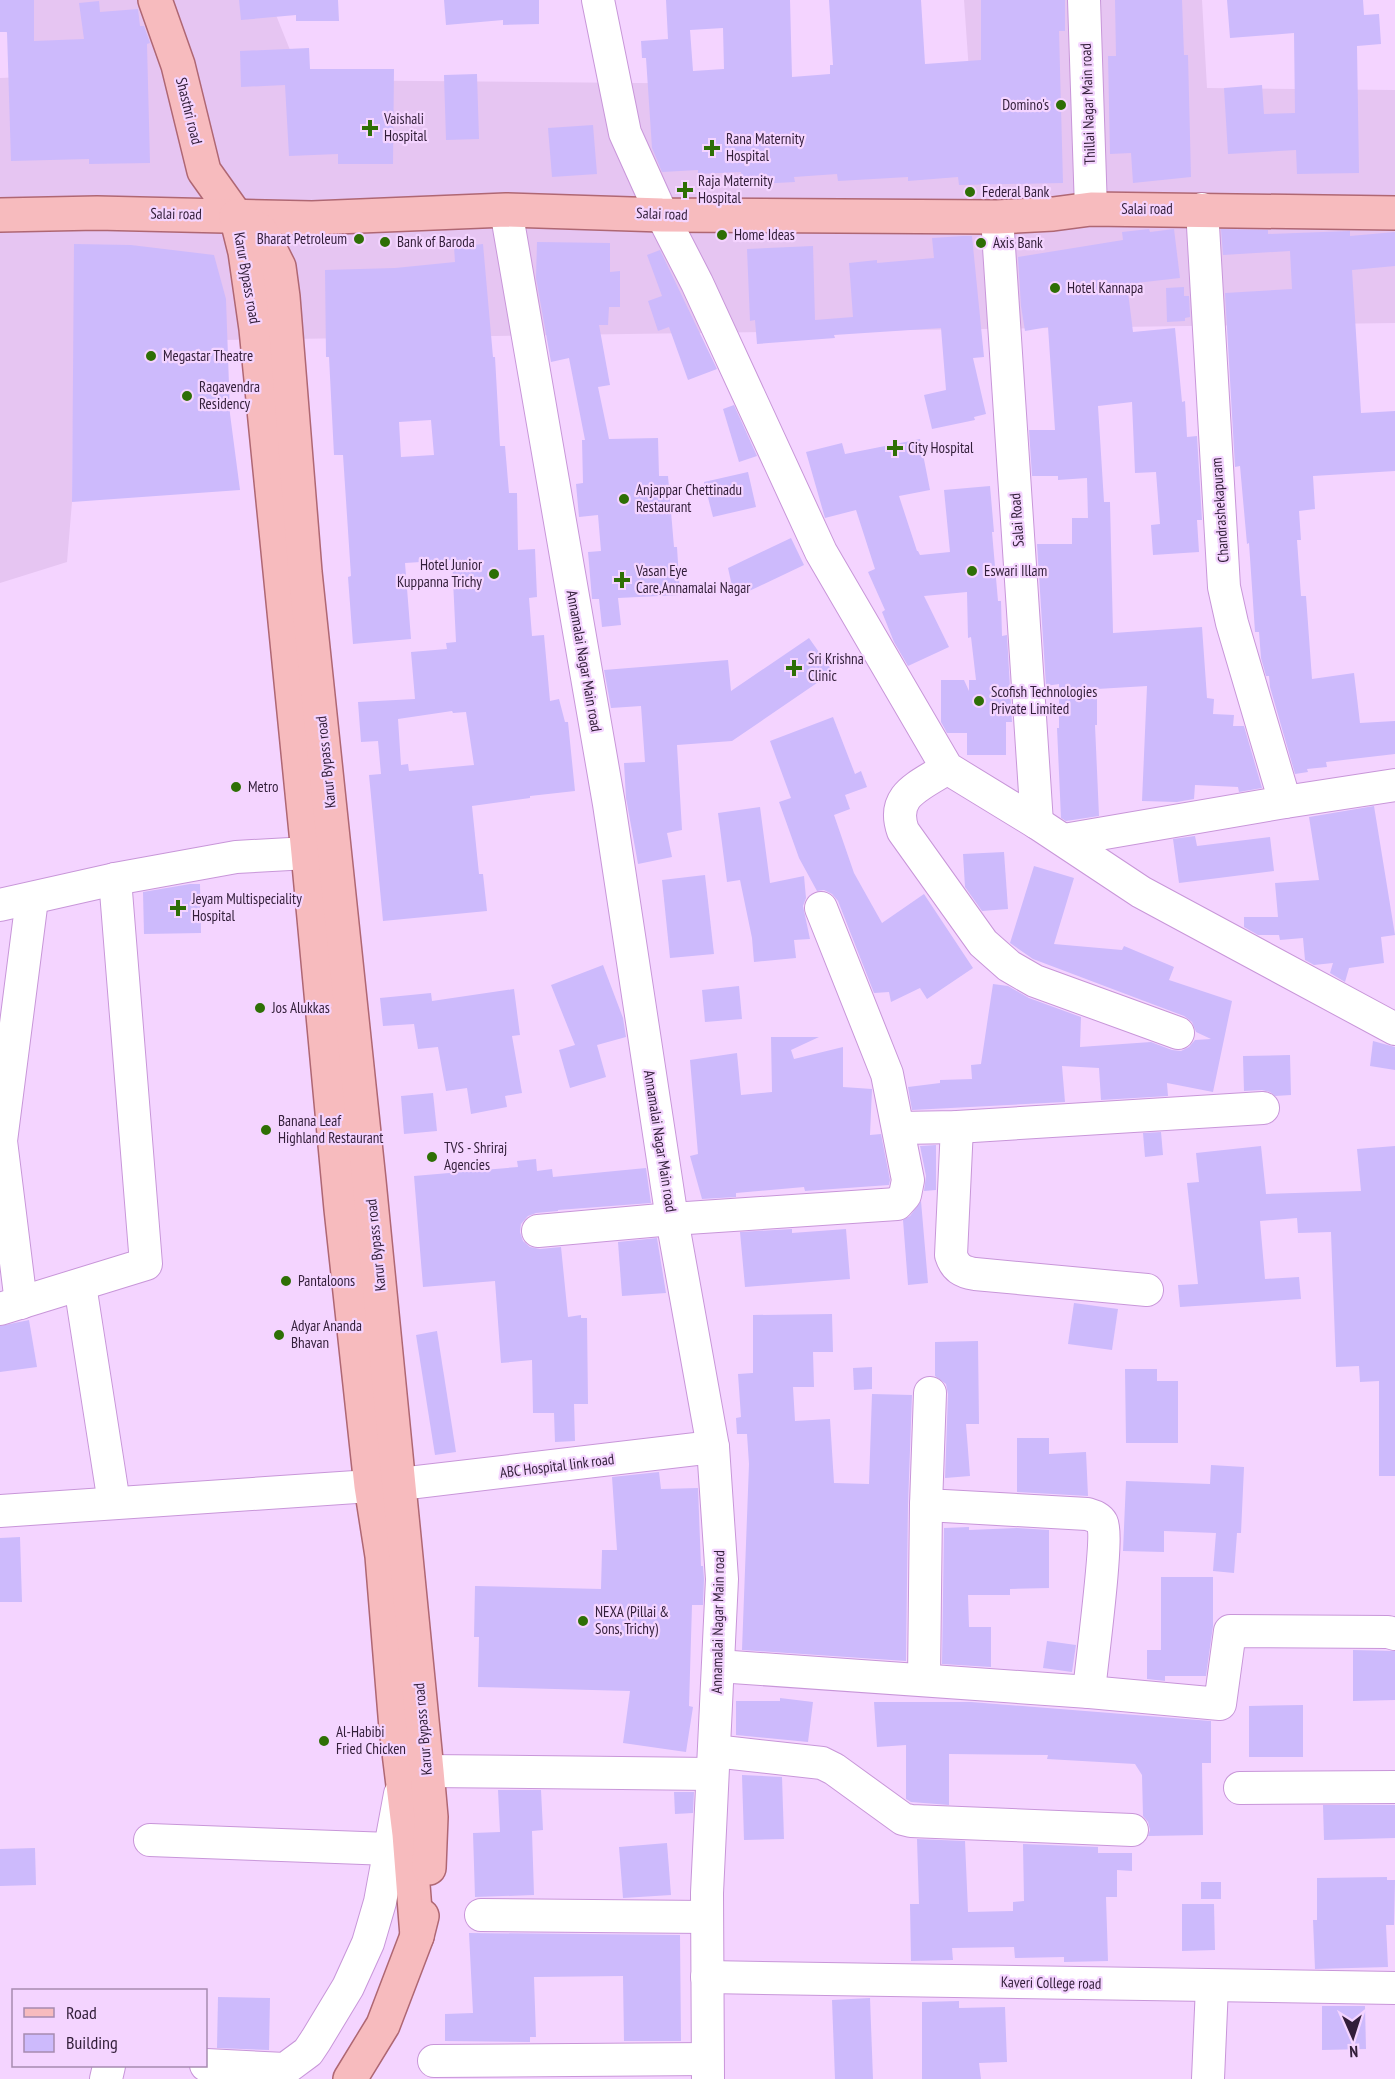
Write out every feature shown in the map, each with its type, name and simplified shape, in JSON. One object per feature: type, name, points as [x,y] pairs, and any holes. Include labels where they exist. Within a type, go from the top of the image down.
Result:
[{"type":"main road","name":"Shasthri road","points":[[155,0],[178,65],[204,171],[236,216]]},
{"type":"main road","name":"Salai road","points":[[0,215],[96,213],[312,218],[506,210],[662,215],[997,217],[1053,214],[1091,208],[1395,213]]},
{"type":"main road","name":"Karur Bypass road","points":[[236,216],[245,252],[256,329],[341,1209],[386,1485]]},
{"type":"main road","name":"Karur Bypass road","points":[[236,216],[261,231],[279,267],[283,297],[305,572],[386,1485],[415,1776],[431,1817],[428,1896],[417,1936],[383,2025],[350,2079]]},
{"type":"street","points":[[598,0],[625,133],[662,215],[697,283],[821,552],[947,768],[1064,840],[1142,892],[1395,1029]]},
{"type":"street","name":"Thillai Nagar Main road","points":[[1084,0],[1091,208]]},
{"type":"street","name":"Annamalai Nagar Main road","points":[[506,210],[609,804],[672,1219],[713,1447],[722,1579],[707,1917],[707,2069]]},
{"type":"street","name":"Chandrashekapuram","points":[[1202,210],[1224,587],[1232,623],[1285,802]]},
{"type":"street","name":"Salai Road","points":[[997,217],[1037,823]]},
{"type":"street","points":[[947,768],[905,797],[899,811],[900,820],[903,831],[982,943],[1009,966],[1035,981],[1178,1033]]},
{"type":"street","points":[[1064,840],[1395,785]]},
{"type":"street","points":[[0,905],[115,879],[236,857],[308,853]]},
{"type":"street","points":[[32,899],[0,1141],[11,1306],[146,1264],[115,879]]},
{"type":"street","points":[[538,1231],[672,1219],[897,1204],[905,1195],[908,1180],[887,1074],[820,908]]},
{"type":"street","points":[[899,1128],[957,1127],[1263,1108]]},
{"type":"street","points":[[957,1127],[951,1255],[957,1268],[975,1274],[1147,1290]]},
{"type":"street","points":[[80,1285],[114,1503]]},
{"type":"street","points":[[924,1680],[930,1393]]},
{"type":"street","name":"ABC Hospital link road","points":[[0,1511],[386,1485],[713,1447]]},
{"type":"street","points":[[926,1505],[1087,1514],[1098,1517],[1104,1531],[1089,1692]]},
{"type":"street","points":[[718,1666],[1089,1692],[1220,1704],[1230,1631],[1388,1632],[1395,1634]]},
{"type":"street","points":[[207,2065],[285,2069],[308,2052],[348,1987],[368,1943],[380,1902],[390,1849],[415,1776],[713,1762],[822,1763],[834,1769],[903,1819],[911,1821],[1132,1830]]},
{"type":"street","points":[[1240,1788],[1395,1787]]},
{"type":"street","points":[[150,1840],[390,1849]]},
{"type":"street","points":[[481,1915],[707,1917]]},
{"type":"street","name":"Kaveri College road","points":[[707,1977],[1395,1988]]},
{"type":"street","points":[[1208,2079],[1212,1986]]},
{"type":"street","points":[[434,2061],[707,2069]]},
{"type":"shaded area","points":[[0,0],[270,0],[302,80],[970,86],[964,0],[1202,0],[1207,88],[1395,90],[1395,323],[74,342],[72,502],[67,562],[0,583],[0,78],[24,77],[0,15]]},
{"type":"building","points":[[0,0],[34,0],[34,41],[84,39],[79,3],[99,1],[100,12],[138,9],[140,26],[144,26],[150,43],[147,44],[150,163],[89,164],[89,159],[11,161],[7,32],[0,32]]},
{"type":"building","points":[[239,0],[338,0],[339,21],[296,21],[296,15],[241,20]]},
{"type":"building","points":[[444,0],[539,0],[539,24],[503,25],[503,20],[446,25]]},
{"type":"building","points":[[666,0],[790,0],[792,77],[830,74],[830,65],[833,65],[829,0],[921,0],[925,64],[981,60],[981,0],[1065,0],[1065,31],[1059,31],[1063,183],[959,185],[958,177],[908,181],[908,177],[838,181],[837,174],[794,177],[795,182],[742,185],[741,172],[698,174],[698,170],[662,172],[652,148],[646,58],[642,58],[641,41],[668,39]],"holes":[[[723,28],[724,69],[693,71],[690,30]]]},
{"type":"building","points":[[1115,0],[1182,0],[1184,55],[1188,55],[1191,177],[1133,183],[1131,153],[1110,154],[1108,56],[1116,56]]},
{"type":"building","points":[[1227,0],[1363,0],[1364,15],[1379,14],[1381,44],[1357,46],[1359,173],[1297,174],[1296,150],[1228,154],[1224,88],[1262,85],[1264,114],[1295,113],[1294,33],[1230,38]]},
{"type":"building","points":[[309,48],[310,69],[394,69],[393,164],[338,164],[338,154],[289,156],[285,85],[241,87],[240,51]]},
{"type":"building","points":[[477,74],[479,139],[446,140],[444,75]]},
{"type":"building","points":[[593,125],[597,174],[552,177],[548,128]]},
{"type":"building","points":[[1149,229],[1150,232],[1174,229],[1180,278],[1127,284],[1133,332],[1175,328],[1182,402],[1185,401],[1187,437],[1197,436],[1202,520],[1197,520],[1199,552],[1153,555],[1151,525],[1160,524],[1156,472],[1135,473],[1132,402],[1098,406],[1104,502],[1110,502],[1113,633],[1202,627],[1207,698],[1214,699],[1213,714],[1234,715],[1233,726],[1244,726],[1262,788],[1239,792],[1238,787],[1195,785],[1194,799],[1177,802],[1142,801],[1147,686],[1097,689],[1097,725],[1095,725],[1099,816],[1066,821],[1061,818],[1057,728],[1059,728],[1059,684],[1046,686],[1037,544],[1072,544],[1072,518],[1088,518],[1087,478],[1058,480],[1058,476],[1032,476],[1029,430],[1055,430],[1048,327],[1025,331],[1018,257],[1123,240],[1122,232]]},
{"type":"building","points":[[1221,229],[1268,230],[1268,234],[1350,231],[1350,236],[1395,232],[1395,266],[1352,270],[1361,413],[1395,411],[1395,471],[1313,476],[1315,509],[1299,511],[1301,540],[1297,540],[1301,596],[1306,596],[1312,679],[1354,673],[1360,723],[1395,721],[1395,754],[1326,762],[1327,767],[1307,769],[1308,772],[1295,774],[1270,687],[1269,676],[1266,676],[1261,658],[1259,632],[1255,632],[1249,543],[1247,544],[1240,466],[1235,467],[1225,293],[1292,289],[1290,251],[1223,255]]},
{"type":"building","points":[[972,236],[984,357],[973,358],[986,414],[974,417],[975,420],[932,429],[924,395],[946,390],[941,328],[834,335],[835,338],[757,344],[755,320],[750,321],[747,249],[813,246],[815,320],[853,317],[849,263],[934,258],[932,238]]},
{"type":"building","points":[[537,242],[610,243],[610,272],[620,271],[620,307],[609,307],[608,325],[599,325],[610,385],[598,387],[609,439],[658,438],[659,476],[668,476],[674,547],[677,547],[680,595],[618,598],[621,625],[602,627],[599,599],[592,599],[588,552],[601,551],[598,515],[579,517],[576,484],[583,483],[582,440],[585,440],[569,358],[551,362],[536,278]]},
{"type":"building","name":"Megastar Theatre","points":[[74,244],[131,245],[214,255],[226,299],[230,414],[240,490],[72,502]]},
{"type":"building","points":[[483,244],[493,357],[495,357],[500,446],[505,446],[509,493],[517,493],[518,550],[535,549],[537,597],[529,598],[532,636],[544,635],[550,701],[559,699],[565,722],[568,722],[575,791],[472,806],[479,874],[483,874],[487,911],[383,921],[369,775],[381,774],[378,741],[361,742],[358,702],[415,699],[411,652],[447,649],[446,643],[456,642],[452,560],[405,563],[411,639],[353,644],[343,455],[334,455],[329,357],[326,357],[325,270],[395,268],[455,262],[454,247]],"holes":[[[431,420],[434,455],[401,457],[399,422]],[[452,711],[453,713],[466,712],[474,765],[409,771],[408,764],[401,765],[398,719]]]},
{"type":"building","points":[[660,250],[717,369],[688,380],[669,327],[658,331],[648,301],[662,296],[647,255]]},
{"type":"building","points":[[1184,287],[1184,296],[1189,296],[1190,317],[1185,318],[1185,321],[1167,322],[1166,288]]},
{"type":"building","points":[[734,405],[757,456],[739,462],[723,409]]},
{"type":"building","points":[[920,439],[930,490],[899,496],[920,555],[950,552],[944,490],[990,486],[1002,636],[1007,635],[1012,722],[1006,722],[1006,755],[967,755],[967,733],[947,733],[941,722],[941,680],[964,680],[969,691],[969,680],[976,680],[971,637],[968,638],[967,592],[924,596],[949,647],[908,666],[894,642],[882,612],[885,610],[868,572],[875,569],[856,510],[825,518],[806,452],[842,443],[845,454]]},
{"type":"building","points":[[748,472],[756,507],[713,517],[704,482]]},
{"type":"building","points":[[791,538],[804,565],[745,593],[734,595],[728,568]]},
{"type":"building","points":[[809,638],[833,672],[732,741],[677,745],[682,830],[667,833],[672,857],[638,864],[626,798],[624,763],[645,762],[641,706],[611,708],[604,670],[728,660],[731,691]]},
{"type":"building","points":[[833,717],[855,774],[861,771],[867,787],[845,795],[850,809],[834,815],[854,873],[882,923],[924,894],[973,968],[927,999],[920,988],[891,1002],[889,992],[874,993],[838,901],[824,890],[817,891],[799,858],[779,802],[791,798],[770,741]]},
{"type":"building","points":[[1374,806],[1395,935],[1381,937],[1384,963],[1349,968],[1345,982],[1330,973],[1333,963],[1314,965],[1305,960],[1303,938],[1280,940],[1279,935],[1258,935],[1244,927],[1244,917],[1278,917],[1275,883],[1319,880],[1309,817]]},
{"type":"building","points":[[760,807],[770,883],[804,876],[806,898],[803,906],[810,939],[794,940],[796,958],[754,962],[752,938],[740,880],[727,882],[718,813]]},
{"type":"building","points":[[1195,836],[1197,846],[1270,837],[1274,871],[1179,883],[1173,839]]},
{"type":"building","points":[[1004,852],[1008,909],[982,911],[965,887],[963,854]]},
{"type":"building","points":[[1034,866],[1074,878],[1054,944],[1122,950],[1124,946],[1174,967],[1169,980],[1232,1001],[1213,1092],[1167,1083],[1168,1096],[1101,1100],[1099,1068],[1062,1066],[1065,1102],[912,1110],[908,1087],[940,1083],[940,1080],[972,1079],[971,1065],[981,1064],[993,984],[1008,986],[1029,998],[1081,1017],[1080,1047],[1151,1042],[1181,1051],[1195,1040],[1211,1039],[1196,1032],[1192,1022],[1184,1016],[1033,959],[1010,943]]},
{"type":"building","points":[[705,875],[714,954],[670,958],[662,880]]},
{"type":"building","points":[[200,884],[201,933],[144,934],[143,892]]},
{"type":"building","points":[[603,965],[623,1018],[626,1037],[597,1045],[606,1077],[570,1088],[559,1050],[575,1045],[551,985]]},
{"type":"building","points":[[739,986],[742,1019],[705,1022],[702,990]]},
{"type":"building","points":[[514,989],[520,1035],[512,1036],[522,1093],[505,1096],[507,1107],[471,1114],[467,1088],[446,1091],[438,1047],[418,1049],[414,1024],[383,1026],[380,998],[431,993],[432,1001]]},
{"type":"building","points":[[771,1037],[819,1037],[791,1050],[794,1059],[843,1047],[843,1087],[872,1089],[870,1135],[881,1134],[889,1185],[805,1191],[804,1187],[736,1193],[736,1197],[702,1199],[690,1156],[698,1154],[690,1060],[737,1053],[741,1095],[772,1092]]},
{"type":"building","points":[[1373,1041],[1395,1047],[1395,1070],[1370,1066]]},
{"type":"building","points":[[1290,1055],[1291,1095],[1275,1096],[1262,1090],[1244,1091],[1243,1056]]},
{"type":"building","points":[[433,1093],[437,1131],[404,1134],[401,1096]]},
{"type":"building","points":[[1161,1132],[1163,1155],[1145,1157],[1143,1133]]},
{"type":"building","points":[[936,1145],[936,1190],[924,1191],[926,1176],[920,1146]]},
{"type":"building","points":[[1261,1146],[1266,1194],[1361,1191],[1357,1149],[1395,1146],[1395,1476],[1379,1476],[1379,1381],[1360,1382],[1359,1366],[1336,1367],[1331,1232],[1298,1233],[1297,1218],[1260,1221],[1265,1279],[1299,1277],[1301,1299],[1180,1307],[1178,1285],[1198,1284],[1187,1183],[1199,1182],[1196,1153]]},
{"type":"building","points":[[536,1159],[537,1171],[552,1169],[553,1177],[646,1168],[651,1203],[536,1213],[528,1216],[521,1224],[520,1232],[523,1241],[530,1247],[540,1249],[561,1247],[568,1317],[581,1315],[581,1318],[587,1318],[588,1404],[574,1404],[575,1441],[555,1442],[554,1413],[533,1413],[532,1360],[501,1363],[495,1281],[423,1287],[414,1176],[518,1167],[517,1161]]},
{"type":"building","points":[[921,1201],[928,1283],[908,1285],[903,1220],[910,1216]]},
{"type":"building","points":[[792,1229],[792,1233],[846,1229],[850,1279],[745,1287],[740,1232]]},
{"type":"building","points":[[657,1238],[666,1293],[622,1296],[618,1242]]},
{"type":"building","points":[[1074,1303],[1118,1309],[1112,1350],[1068,1344]]},
{"type":"building","points":[[832,1314],[833,1352],[813,1352],[814,1387],[793,1387],[795,1421],[830,1419],[834,1483],[869,1484],[872,1394],[912,1395],[906,1661],[742,1650],[749,1464],[747,1434],[737,1434],[736,1418],[741,1417],[738,1374],[753,1373],[753,1315]]},
{"type":"building","points":[[29,1320],[37,1367],[0,1372],[0,1326]]},
{"type":"building","points":[[437,1331],[456,1452],[435,1455],[416,1335]]},
{"type":"building","points":[[978,1341],[979,1424],[966,1424],[970,1476],[945,1478],[948,1394],[946,1384],[935,1376],[935,1342]]},
{"type":"building","points":[[872,1367],[872,1389],[854,1390],[853,1368]]},
{"type":"building","points":[[1125,1369],[1157,1369],[1157,1381],[1178,1381],[1178,1443],[1126,1443]]},
{"type":"building","points":[[1017,1438],[1049,1438],[1049,1454],[1086,1452],[1088,1496],[1017,1492]]},
{"type":"building","points":[[1211,1465],[1244,1467],[1241,1533],[1237,1533],[1234,1573],[1213,1571],[1216,1533],[1164,1531],[1164,1552],[1123,1551],[1126,1481],[1210,1484]]},
{"type":"building","name":"NEXA (Pillai & Sons, Trichy)","points":[[659,1472],[661,1489],[698,1488],[701,1566],[703,1566],[704,1579],[703,1605],[692,1605],[689,1706],[693,1707],[686,1752],[623,1743],[630,1691],[478,1687],[479,1637],[474,1637],[475,1586],[601,1589],[602,1550],[617,1550],[612,1477]]},
{"type":"building","points":[[969,1527],[969,1530],[1017,1528],[1049,1530],[1049,1588],[1010,1589],[1010,1595],[968,1595],[969,1627],[991,1627],[991,1667],[942,1664],[944,1528]]},
{"type":"building","points":[[20,1537],[22,1602],[0,1602],[0,1538]]},
{"type":"building","points":[[1161,1577],[1213,1577],[1213,1626],[1206,1676],[1165,1676],[1165,1681],[1147,1679],[1147,1650],[1161,1650]]},
{"type":"building","points":[[1047,1641],[1076,1645],[1072,1672],[1043,1668]]},
{"type":"building","points":[[1353,1650],[1395,1651],[1395,1700],[1353,1701]]},
{"type":"building","points":[[780,1698],[813,1702],[808,1742],[736,1735],[736,1701],[780,1701]]},
{"type":"building","points":[[874,1702],[971,1702],[1211,1721],[1211,1763],[1202,1763],[1203,1835],[1148,1836],[1150,1830],[1148,1822],[1143,1816],[1142,1775],[1135,1764],[1047,1759],[1048,1755],[949,1754],[949,1805],[911,1802],[906,1799],[906,1745],[877,1747]]},
{"type":"building","points":[[1303,1705],[1303,1757],[1249,1757],[1249,1706]]},
{"type":"building","points":[[742,1775],[782,1777],[784,1839],[744,1840]]},
{"type":"building","points":[[498,1790],[541,1790],[543,1830],[532,1831],[534,1895],[475,1897],[473,1833],[500,1832]]},
{"type":"building","points":[[674,1792],[694,1792],[693,1813],[675,1814]]},
{"type":"building","points":[[1323,1805],[1395,1805],[1395,1838],[1324,1840]]},
{"type":"building","points":[[917,1839],[965,1841],[968,1912],[1013,1911],[1013,1902],[1024,1901],[1023,1844],[1098,1847],[1098,1853],[1132,1853],[1132,1871],[1117,1870],[1117,1897],[1106,1897],[1108,1961],[1064,1962],[1064,1957],[1015,1958],[1014,1947],[952,1948],[953,1960],[911,1961],[910,1904],[919,1904]]},
{"type":"building","points":[[667,1843],[671,1895],[623,1898],[619,1847]]},
{"type":"building","points":[[35,1848],[36,1885],[0,1886],[0,1849]]},
{"type":"building","points":[[1387,1877],[1387,1880],[1395,1880],[1394,1925],[1386,1925],[1388,1967],[1315,1969],[1313,1920],[1317,1920],[1317,1878]]},
{"type":"building","points":[[1201,1882],[1221,1882],[1221,1899],[1201,1899]]},
{"type":"building","points":[[1182,1904],[1214,1904],[1215,1950],[1182,1951]]},
{"type":"building","points":[[469,1933],[680,1935],[681,2041],[624,2041],[623,1976],[534,1977],[536,2037],[530,2037],[530,2042],[445,2041],[445,2014],[473,2013]]},
{"type":"building","points":[[218,1997],[270,1998],[269,2050],[217,2048]]},
{"type":"building","points":[[870,1998],[873,2079],[835,2079],[832,2000]]},
{"type":"building","points":[[959,2001],[959,2008],[1005,2007],[1007,2062],[979,2063],[981,2079],[922,2079],[922,2002]]},
{"type":"building","points":[[1322,2006],[1365,2006],[1366,2049],[1322,2050]]},
{"type":"place","name":"Domino's","points":[[1061,105]]},
{"type":"place","name":"Vaishali Hospital","points":[[370,128]]},
{"type":"place","name":"Rana Maternity Hospital","points":[[712,148]]},
{"type":"place","name":"Raja Maternity Hospital","points":[[685,190]]},
{"type":"place","name":"Federal Bank","points":[[970,192]]},
{"type":"place","name":"Home Ideas","points":[[722,235]]},
{"type":"place","name":"Bharat Petroleum","points":[[359,239]]},
{"type":"place","name":"Bank of Baroda","points":[[385,242]]},
{"type":"place","name":"Axis Bank","points":[[981,243]]},
{"type":"place","name":"Hotel Kannapa","points":[[1055,288]]},
{"type":"place","name":"Megastar Theatre","points":[[151,356]]},
{"type":"place","name":"Ragavendra Residency","points":[[187,396]]},
{"type":"place","name":"City Hospital","points":[[895,448]]},
{"type":"place","name":"Anjappar Chettinadu Restaurant","points":[[624,499]]},
{"type":"place","name":"Eswari Illam","points":[[972,571]]},
{"type":"place","name":"Hotel Junior Kuppanna Trichy","points":[[494,574]]},
{"type":"place","name":"Vasan Eye Care,Annamalai Nagar","points":[[622,580]]},
{"type":"place","name":"Sri Krishna Clinic","points":[[794,668]]},
{"type":"place","name":"Scofish Technologies Private Limited","points":[[979,701]]},
{"type":"place","name":"Metro","points":[[236,787]]},
{"type":"place","name":"Jeyam Multispeciality Hospital","points":[[178,908]]},
{"type":"place","name":"Jos Alukkas","points":[[260,1008]]},
{"type":"place","name":"Banana Leaf Highland Restaurant","points":[[266,1130]]},
{"type":"place","name":"TVS - Shriraj Agencies","points":[[432,1157]]},
{"type":"place","name":"Pantaloons","points":[[286,1281]]},
{"type":"place","name":"Adyar Ananda Bhavan","points":[[279,1335]]},
{"type":"place","name":"NEXA (Pillai & Sons, Trichy)","points":[[583,1621]]},
{"type":"place","name":"Al-Habibi Fried Chicken","points":[[324,1741]]}]
